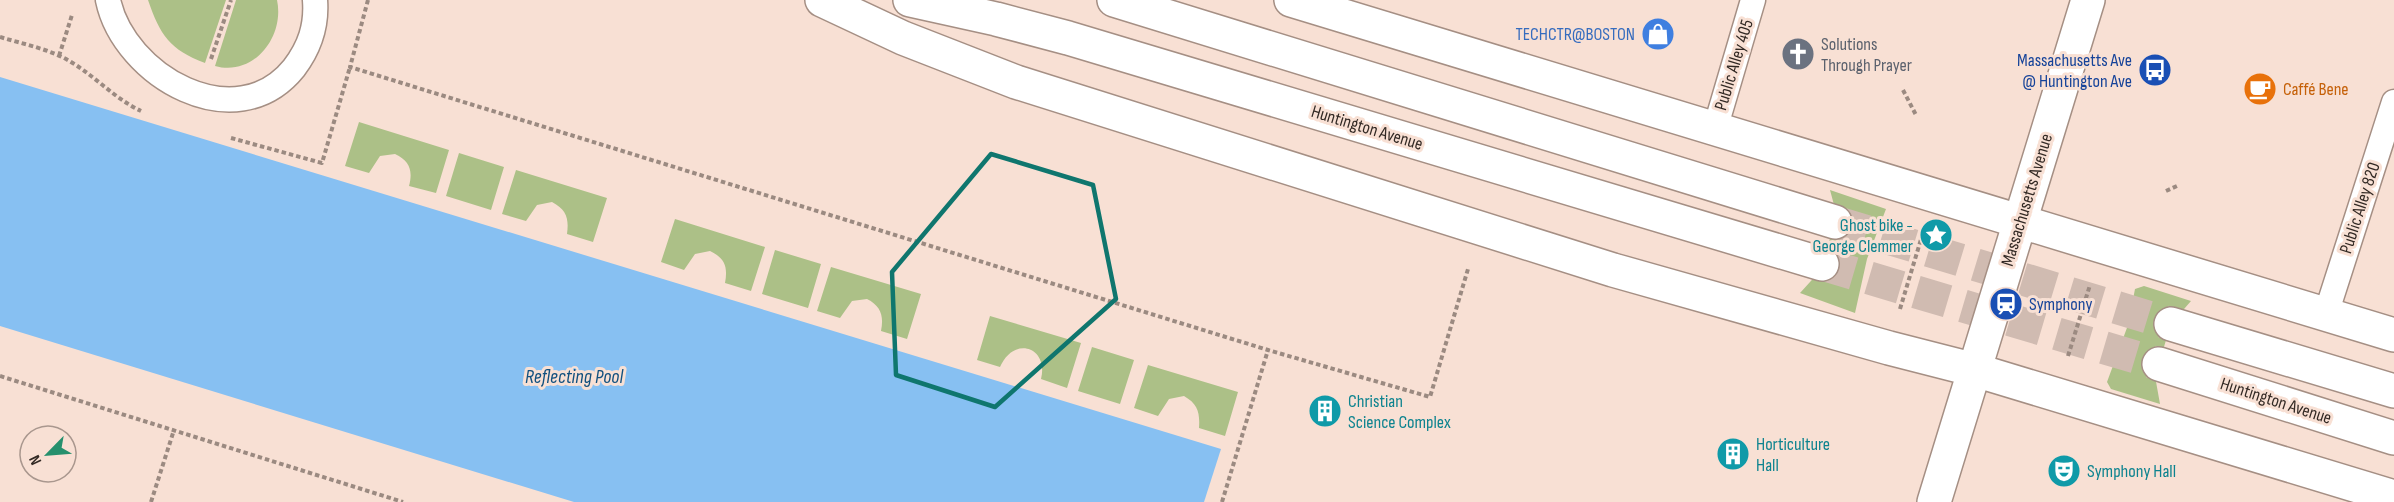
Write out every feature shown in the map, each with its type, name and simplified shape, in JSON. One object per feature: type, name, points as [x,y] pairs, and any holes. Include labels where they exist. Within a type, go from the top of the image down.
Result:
[{"type":"main road","points":[[822,0],[903,39],[1016,82],[1613,270],[1975,370],[2394,497]]},
{"type":"main road","name":"Huntington Avenue","points":[[910,0],[1068,38],[1822,264]]},
{"type":"main road","points":[[1113,0],[1835,222]]},
{"type":"main road","points":[[1291,0],[2394,335]]},
{"type":"main road","name":"Massachusetts Avenue","points":[[1934,502],[2088,0]]},
{"type":"main road","points":[[2171,324],[2394,392]]},
{"type":"main road","name":"Huntington Avenue","points":[[2159,364],[2394,438]]},
{"type":"lane","points":[[108,0],[122,35],[149,68],[169,82],[187,90],[232,99],[245,98],[268,90],[290,72],[306,51],[312,38],[315,25],[315,0]]},
{"type":"lane","name":"Public Alley 405","points":[[1715,129],[1753,0]]},
{"type":"lane","name":"Public Alley 820","points":[[2326,314],[2394,102]]},
{"type":"path","points":[[222,27],[231,0]]},
{"type":"path","points":[[368,0],[350,67],[1268,350],[1430,397],[1469,267]]},
{"type":"path","points":[[59,56],[73,11]]},
{"type":"path","points":[[1903,90],[1916,115]]},
{"type":"path","points":[[2166,191],[2179,185]]},
{"type":"path","points":[[1899,313],[1924,228]]},
{"type":"path","points":[[2065,365],[2092,278]]},
{"type":"path","points":[[1222,502],[1268,350]]},
{"type":"path","points":[[0,376],[403,502]]},
{"type":"path","points":[[151,502],[174,430]]},
{"type":"highlighted area","points":[[991,154],[1093,185],[1116,299],[995,407],[896,375],[892,272]]},
{"type":"green space","points":[[148,0],[226,0],[205,63],[183,53],[168,40],[157,23]]},
{"type":"green space","points":[[236,0],[277,0],[276,27],[271,40],[253,60],[242,66],[229,68],[215,66]]},
{"type":"green space","points":[[359,122],[449,150],[436,193],[409,186],[411,176],[409,167],[395,154],[380,156],[369,173],[345,166]]},
{"type":"green space","points":[[459,153],[504,167],[491,210],[446,196]]},
{"type":"green space","points":[[516,170],[607,198],[593,242],[567,234],[566,215],[552,202],[537,205],[526,221],[502,214]]},
{"type":"green space","points":[[1830,190],[1886,209],[1867,259],[1855,313],[1800,293],[1820,271],[1837,216]]},
{"type":"green space","points":[[675,219],[765,247],[751,291],[725,283],[724,264],[710,251],[695,254],[684,270],[661,262]]},
{"type":"green space","points":[[775,250],[821,264],[808,308],[762,294]]},
{"type":"green space","points":[[831,267],[921,294],[907,339],[881,331],[880,312],[876,305],[867,299],[852,301],[840,318],[817,311]]},
{"type":"green space","points":[[2144,286],[2191,301],[2171,324],[2155,376],[2160,404],[2111,389],[2107,382],[2128,325],[2135,289]]},
{"type":"green space","points":[[990,316],[1081,343],[1067,388],[1041,379],[1040,359],[1029,349],[1021,348],[1013,351],[1000,367],[977,360]]},
{"type":"green space","points":[[1092,347],[1134,360],[1120,404],[1078,391]]},
{"type":"green space","points":[[1148,365],[1238,392],[1225,436],[1199,428],[1197,409],[1184,396],[1169,399],[1158,416],[1134,408]]},
{"type":"water","name":"Reflecting Pool","points":[[0,77],[1221,449],[1204,502],[574,502],[0,326]]},
{"type":"tunnel","points":[[1835,222],[2171,324]]},
{"type":"tunnel","points":[[1822,264],[2159,364]]},
{"type":"place","name":"TECHCTR@BOSTON","points":[[1658,34]]},
{"type":"place","name":"Solutions Through Prayer","points":[[1798,54]]},
{"type":"place","name":"Massachusetts Ave @ Huntington Ave","points":[[2155,70]]},
{"type":"place","name":"Caffé Bene","points":[[2260,89]]},
{"type":"place","name":"Ghost bike - George Clemmer","points":[[1936,235]]},
{"type":"place","name":"Symphony","points":[[2006,304]]},
{"type":"place","name":"Christian Science Complex","points":[[1325,411]]},
{"type":"place","name":"Horticulture Hall","points":[[1733,454]]},
{"type":"place","name":"Symphony Hall","points":[[2064,471]]}]
